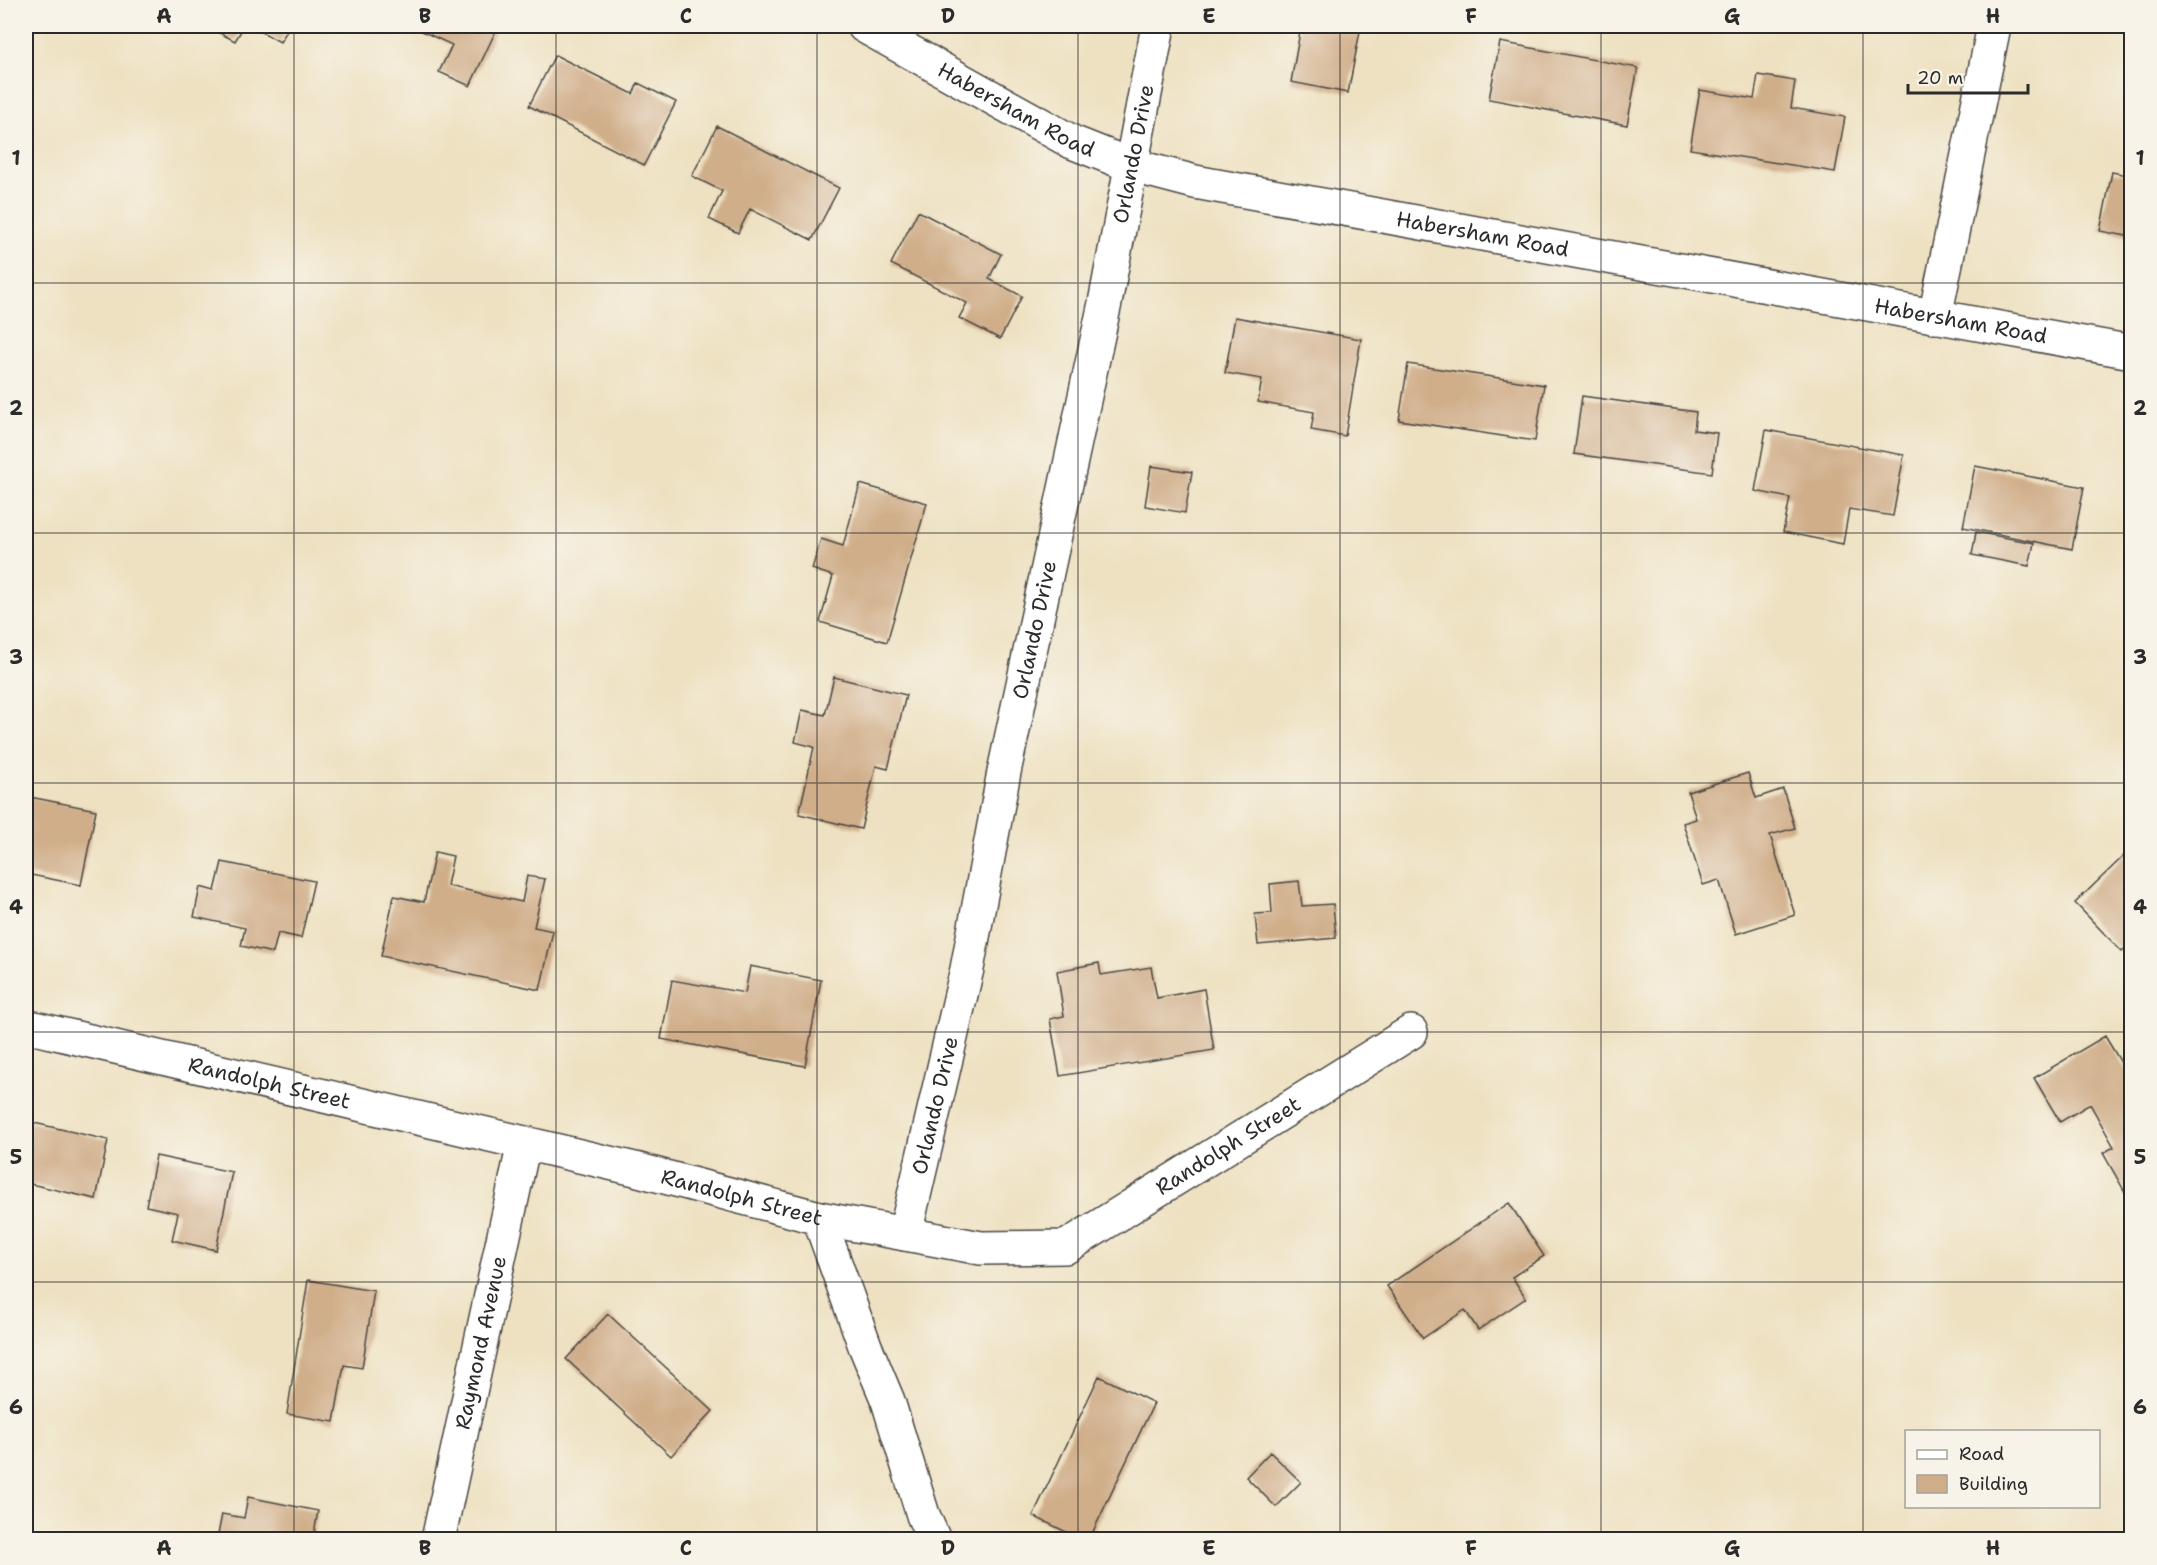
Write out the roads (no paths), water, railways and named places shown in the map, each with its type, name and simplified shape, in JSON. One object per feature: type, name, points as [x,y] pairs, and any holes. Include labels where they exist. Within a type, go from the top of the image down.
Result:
[{"type":"street","name":"Habersham Road","points":[[864,26],[1072,142],[1130,165],[1195,182],[2132,352]]},
{"type":"street","name":"Orlando Drive","points":[[905,1234],[967,969],[1004,772],[1103,314],[1158,26]]},
{"type":"street","points":[[1935,317],[1994,26]]},
{"type":"street","name":"Randolph Street","points":[[26,1026],[635,1169],[819,1218],[981,1248],[1066,1247],[1411,1032]]},
{"type":"street","name":"Raymond Avenue","points":[[438,1539],[524,1143]]},
{"type":"street","points":[[819,1218],[864,1346],[888,1401],[923,1515],[934,1539]]}]
